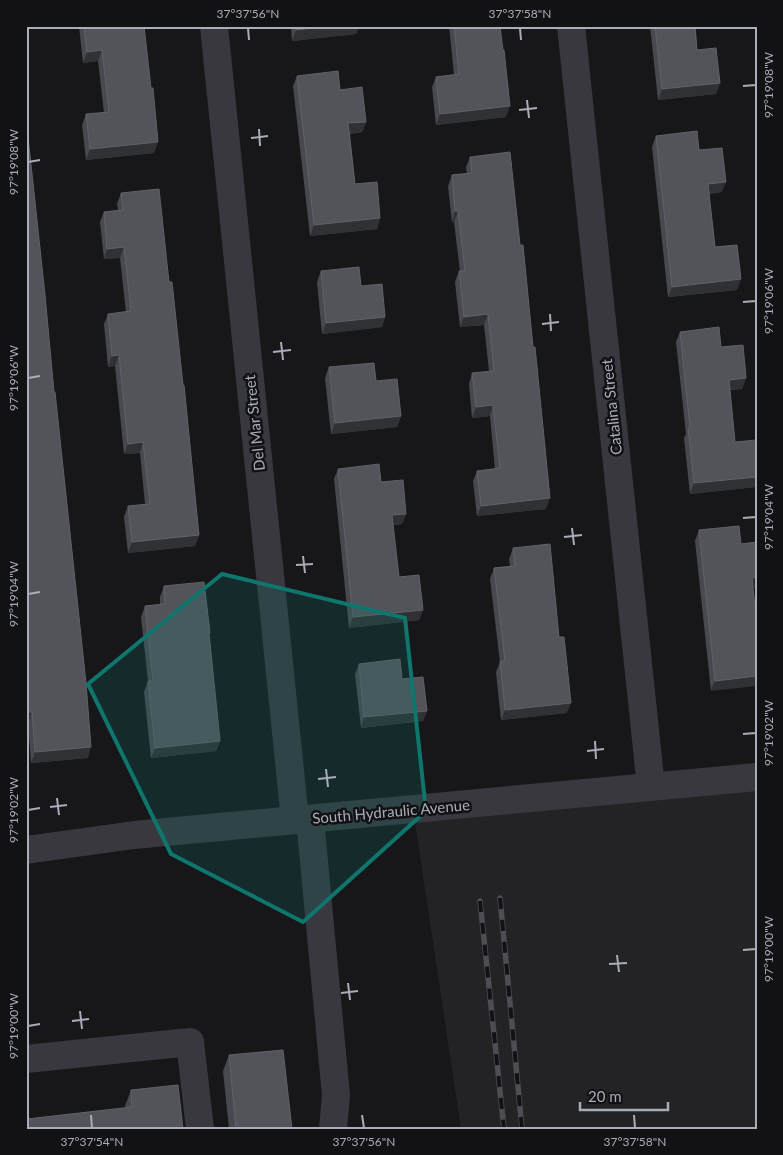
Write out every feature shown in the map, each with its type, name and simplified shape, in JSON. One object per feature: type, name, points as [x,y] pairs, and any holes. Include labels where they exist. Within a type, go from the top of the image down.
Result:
[{"type":"street","name":"Del Mar Street","points":[[214,26],[302,820],[336,1095],[333,1129]]},
{"type":"street","name":"Catalina Street","points":[[571,26],[651,787]]},
{"type":"street","name":"South Hydraulic Avenue","points":[[26,850],[134,835],[757,777]]},
{"type":"street","points":[[26,1059],[190,1042],[200,1129]]},
{"type":"highlighted area","points":[[222,574],[405,618],[426,811],[303,922],[171,854],[88,684]]},
{"type":"shaded area","points":[[757,773],[757,1129],[461,1129],[413,809]]},
{"type":"building","points":[[84,26],[144,26],[151,88],[153,88],[158,142],[90,149],[86,114],[109,112],[102,50],[87,52]]},
{"type":"building","points":[[296,26],[330,26],[296,30]]},
{"type":"building","points":[[454,26],[500,26],[510,106],[440,114],[436,77],[459,74]]},
{"type":"building","points":[[655,26],[695,26],[697,50],[716,48],[720,83],[662,89]]},
{"type":"building","points":[[338,71],[340,90],[362,87],[366,122],[348,123],[355,184],[377,182],[380,218],[314,225],[297,76]]},
{"type":"building","points":[[26,118],[86,683],[91,747],[35,752],[32,712],[26,712]]},
{"type":"building","points":[[697,131],[699,150],[722,148],[726,182],[708,184],[715,247],[737,245],[741,279],[672,287],[656,136]]},
{"type":"building","points":[[510,152],[520,245],[523,245],[533,347],[535,347],[550,498],[481,506],[477,471],[500,468],[493,405],[476,407],[472,373],[494,371],[488,314],[464,317],[459,271],[465,271],[458,211],[455,211],[452,175],[472,173],[470,157]]},
{"type":"building","points":[[159,189],[169,282],[172,282],[184,385],[199,535],[132,542],[128,506],[150,504],[143,442],[128,444],[119,355],[112,356],[108,314],[131,311],[124,247],[107,249],[104,212],[123,210],[121,193]]},
{"type":"building","points":[[359,267],[361,286],[382,284],[385,317],[326,323],[321,271]]},
{"type":"building","points":[[719,327],[721,347],[743,345],[746,378],[729,380],[735,442],[756,440],[757,477],[694,483],[680,332]]},
{"type":"building","points":[[374,363],[376,381],[397,379],[401,416],[335,423],[329,367]]},
{"type":"building","points":[[379,464],[381,482],[403,480],[406,514],[392,515],[399,577],[419,575],[423,610],[353,617],[338,469]]},
{"type":"building","points":[[739,526],[741,544],[757,542],[757,577],[752,578],[757,627],[757,676],[715,681],[699,530]]},
{"type":"building","points":[[550,544],[559,637],[564,637],[571,703],[505,710],[500,661],[505,661],[494,568],[515,566],[513,548]]},
{"type":"building","points":[[204,582],[220,741],[155,748],[148,681],[153,681],[145,606],[165,604],[164,586]]},
{"type":"building","points":[[400,659],[402,679],[423,677],[427,711],[364,717],[359,664]]},
{"type":"building","points":[[283,1050],[292,1129],[236,1129],[229,1055]]},
{"type":"building","points":[[178,1085],[183,1129],[28,1129],[27,1119],[132,1107],[131,1090]]},
{"type":"railway","points":[[500,898],[522,1129]]},
{"type":"railway","points":[[480,901],[504,1129]]}]
